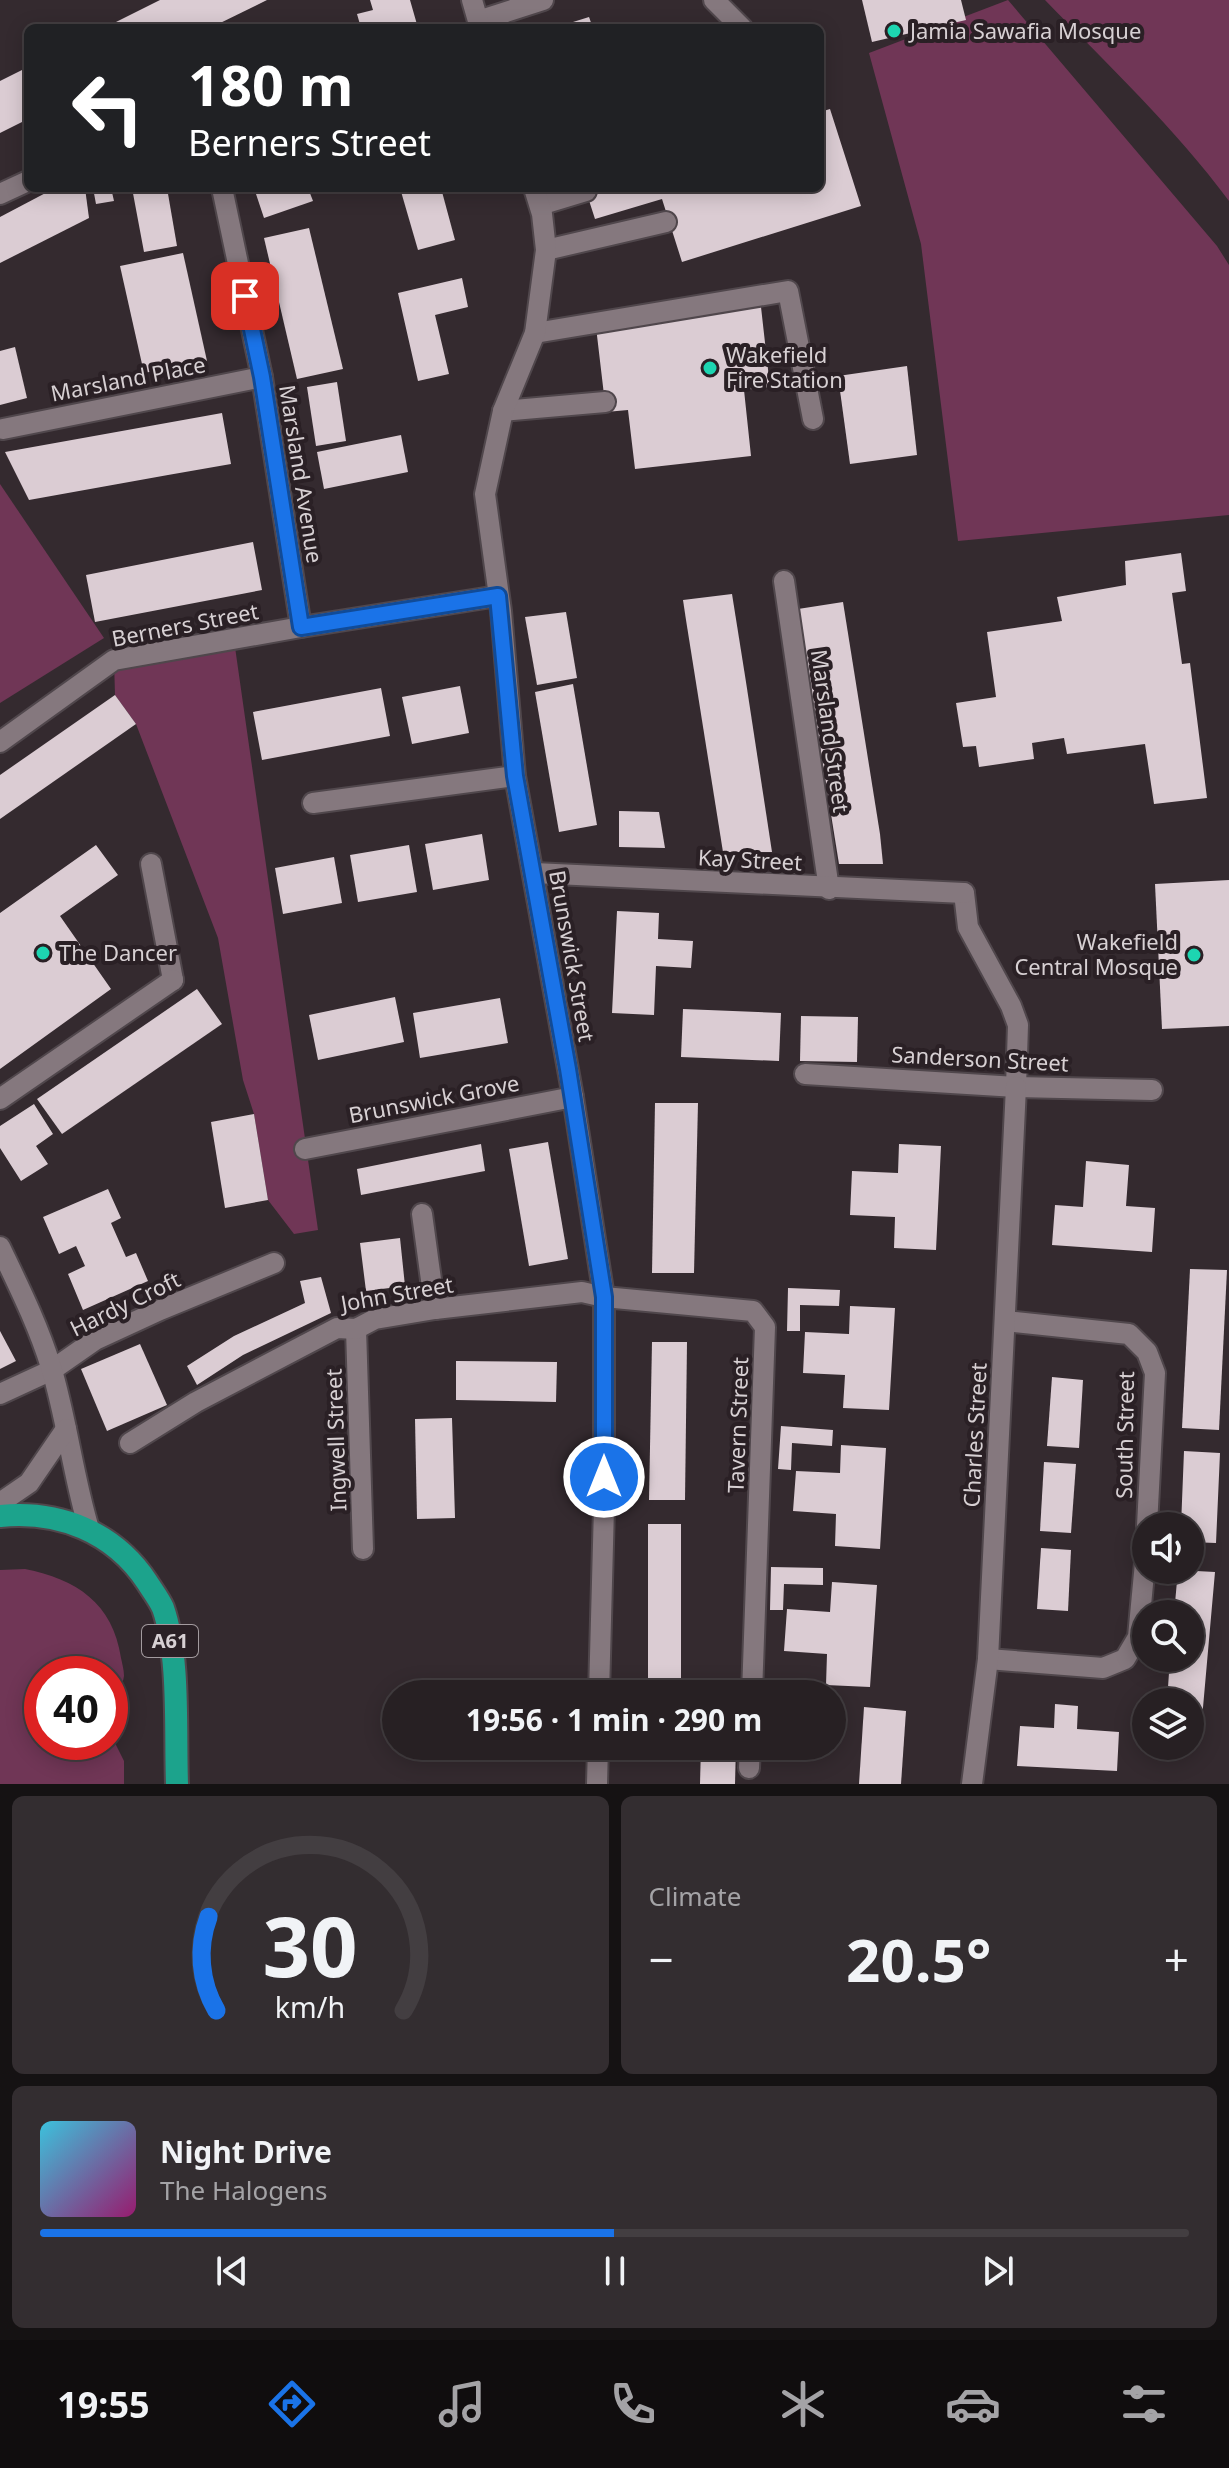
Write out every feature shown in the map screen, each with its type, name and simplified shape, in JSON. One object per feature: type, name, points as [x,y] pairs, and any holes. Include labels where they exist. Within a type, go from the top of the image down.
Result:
[{"type":"highway","name":"A61","points":[[0,1516],[27,1513],[55,1517],[89,1529],[118,1547],[138,1569],[162,1606],[170,1642],[177,1784]]},
{"type":"street","points":[[472,0],[479,24],[543,0]]},
{"type":"street","points":[[714,0],[738,24]]},
{"type":"street","points":[[0,194],[24,183]]},
{"type":"street","name":"Marsland Avenue","points":[[223,192],[262,377],[301,627]]},
{"type":"street","points":[[537,196],[576,192]]},
{"type":"street","name":"Brunswick Street","points":[[537,196],[546,250],[535,333],[503,411],[485,494],[515,776],[573,1097],[604,1297],[604,1507],[599,1680]]},
{"type":"street","points":[[546,250],[666,222]]},
{"type":"street","points":[[535,333],[788,291],[813,419]]},
{"type":"street","name":"Marsland Place","points":[[3,429],[262,377]]},
{"type":"street","points":[[503,411],[605,402]]},
{"type":"street","name":"Marsland Street","points":[[784,581],[829,889]]},
{"type":"street","name":"Berners Street","points":[[0,742],[114,660],[498,596]]},
{"type":"street","points":[[313,803],[515,776]]},
{"type":"street","points":[[0,1099],[173,980],[151,864]]},
{"type":"street","name":"Kay Street","points":[[534,873],[964,893]]},
{"type":"street","name":"Charles Street","points":[[964,893],[968,927],[1018,1025],[988,1659],[972,1784]]},
{"type":"street","name":"Sanderson Street","points":[[805,1074],[1016,1087],[1152,1090]]},
{"type":"street","name":"Brunswick Grove","points":[[305,1149],[573,1097]]},
{"type":"street","points":[[422,1214],[435,1309]]},
{"type":"street","points":[[0,1247],[38,1326],[52,1370],[89,1529]]},
{"type":"street","name":"Hardy Croft","points":[[0,1394],[52,1370],[95,1340],[274,1263]]},
{"type":"street","name":"John Street","points":[[130,1443],[196,1402],[337,1328],[356,1329],[375,1319],[435,1309],[582,1292],[604,1297]]},
{"type":"street","name":"Tavern Street","points":[[604,1297],[753,1311],[765,1327],[752,1680]]},
{"type":"street","name":"South Street","points":[[1005,1321],[1129,1334],[1147,1352],[1155,1373],[1148,1512]]},
{"type":"street","name":"Ingwell Street","points":[[356,1329],[363,1549]]},
{"type":"street","points":[[0,1503],[29,1483],[66,1429]]},
{"type":"street","points":[[988,1659],[1103,1668],[1125,1659],[1138,1637],[1143,1584]]},
{"type":"street","points":[[597,1784],[598,1760]]},
{"type":"street","points":[[749,1760],[749,1768]]},
{"type":"shaded area","points":[[1008,0],[1217,246],[1229,265],[1229,515],[958,541],[921,244],[869,53]]},
{"type":"shaded area","points":[[1045,0],[1229,0],[1229,201],[1164,122]]},
{"type":"shaded area","points":[[0,484],[104,638],[0,703]]},
{"type":"shaded area","points":[[234,640],[318,1230],[294,1234],[268,1200],[218,938],[136,724],[115,695],[114,660]]},
{"type":"shaded area","points":[[25,1569],[43,1573],[76,1587],[101,1608],[117,1639],[120,1656],[24,1656],[24,1760],[124,1760],[124,1784],[0,1784],[0,1570]]},
{"type":"building","points":[[160,0],[267,0],[218,24],[112,24]]},
{"type":"building","points":[[370,0],[410,0],[417,24],[360,24],[357,14],[373,10]]},
{"type":"building","name":"Jamia Sawafia Mosque","points":[[862,0],[961,0],[966,20],[872,42]]},
{"type":"building","points":[[589,17],[592,24],[567,24]]},
{"type":"building","points":[[24,69],[24,121],[0,133],[0,81]]},
{"type":"building","points":[[830,109],[861,206],[682,262],[662,199],[595,219],[586,192],[824,192],[824,111]]},
{"type":"building","points":[[47,192],[86,192],[89,218],[0,263],[0,217]]},
{"type":"building","points":[[94,192],[112,192],[114,201],[96,204]]},
{"type":"building","points":[[133,192],[168,192],[177,246],[144,252]]},
{"type":"building","points":[[255,192],[310,192],[313,201],[264,218]]},
{"type":"building","points":[[401,192],[442,192],[455,240],[418,250]]},
{"type":"building","points":[[309,228],[343,369],[297,379],[264,238]]},
{"type":"building","points":[[183,253],[207,361],[144,373],[120,266]]},
{"type":"building","points":[[462,278],[468,307],[435,315],[449,374],[418,381],[398,293]]},
{"type":"building","points":[[761,307],[770,387],[744,390],[751,456],[635,469],[628,410],[606,412],[596,327]]},
{"type":"building","points":[[15,347],[27,398],[0,405],[0,351]]},
{"type":"building","points":[[907,366],[917,455],[850,464],[838,376]]},
{"type":"building","points":[[337,382],[346,441],[316,446],[307,387]]},
{"type":"building","points":[[222,413],[231,464],[29,500],[5,452]]},
{"type":"building","points":[[401,435],[408,472],[324,489],[317,452]]},
{"type":"building","points":[[253,542],[262,590],[95,622],[86,575]]},
{"type":"building","points":[[1181,553],[1186,591],[1172,593],[1182,664],[1190,663],[1207,798],[1154,804],[1145,744],[1067,754],[1064,738],[1032,743],[1034,759],[979,767],[976,746],[963,747],[956,703],[996,697],[987,632],[1062,621],[1057,597],[1126,585],[1125,561]]},
{"type":"building","points":[[732,594],[772,852],[723,852],[686,620],[683,600]]},
{"type":"building","points":[[843,602],[883,864],[839,864],[798,609]]},
{"type":"building","points":[[566,612],[577,678],[537,685],[525,617]]},
{"type":"building","points":[[573,684],[597,825],[559,832],[535,692]]},
{"type":"building","points":[[460,686],[469,733],[412,744],[402,697]]},
{"type":"building","points":[[381,688],[390,736],[262,760],[253,712]]},
{"type":"building","points":[[115,695],[136,724],[0,819],[0,775]]},
{"type":"building","points":[[619,811],[659,812],[665,848],[619,847]]},
{"type":"building","points":[[482,834],[489,880],[433,890],[425,844]]},
{"type":"building","name":"The Dancer","points":[[96,845],[118,875],[60,916],[111,989],[0,1069],[0,913]]},
{"type":"building","points":[[409,845],[417,892],[358,902],[350,855]]},
{"type":"building","points":[[334,857],[342,903],[283,914],[275,868]]},
{"type":"building","name":"Wakefield Central Mosque","points":[[1229,880],[1229,1026],[1162,1029],[1155,884]]},
{"type":"building","points":[[617,911],[659,913],[658,939],[693,941],[691,968],[656,966],[654,1015],[612,1013]]},
{"type":"building","points":[[197,989],[222,1024],[62,1134],[37,1099]]},
{"type":"building","points":[[395,997],[404,1042],[318,1060],[309,1015]]},
{"type":"building","points":[[500,998],[508,1043],[420,1058],[413,1013]]},
{"type":"building","points":[[683,1009],[781,1013],[779,1061],[681,1057]]},
{"type":"building","points":[[801,1016],[858,1017],[857,1062],[800,1061]]},
{"type":"building","points":[[655,1103],[698,1103],[694,1273],[652,1273]]},
{"type":"building","points":[[34,1104],[53,1134],[36,1146],[48,1164],[21,1181],[0,1148],[0,1126]]},
{"type":"building","points":[[254,1114],[268,1200],[225,1208],[211,1122]]},
{"type":"building","points":[[548,1142],[568,1259],[529,1266],[509,1149]]},
{"type":"building","points":[[481,1144],[485,1171],[361,1195],[357,1169]]},
{"type":"building","points":[[899,1144],[941,1146],[936,1250],[894,1248],[895,1217],[850,1215],[852,1171],[898,1173]]},
{"type":"building","points":[[1086,1161],[1129,1165],[1126,1206],[1155,1208],[1152,1252],[1052,1245],[1055,1205],[1083,1207]]},
{"type":"building","points":[[108,1189],[121,1218],[111,1223],[126,1257],[136,1253],[148,1281],[83,1310],[68,1274],[85,1266],[76,1246],[59,1254],[43,1217]]},
{"type":"building","points":[[400,1238],[405,1286],[366,1291],[360,1243]]},
{"type":"building","points":[[1190,1269],[1227,1270],[1219,1430],[1182,1428]]},
{"type":"building","points":[[321,1277],[331,1313],[243,1355],[197,1385],[187,1366],[234,1336],[305,1303],[300,1281]]},
{"type":"building","points":[[788,1288],[840,1290],[839,1306],[800,1305],[800,1331],[787,1331]]},
{"type":"building","points":[[850,1306],[895,1308],[889,1410],[843,1408],[845,1375],[803,1373],[805,1332],[849,1334]]},
{"type":"building","points":[[0,1331],[16,1361],[0,1369]]},
{"type":"building","points":[[652,1342],[687,1342],[685,1500],[649,1500]]},
{"type":"building","points":[[140,1344],[167,1405],[107,1431],[81,1369]]},
{"type":"building","points":[[456,1361],[557,1362],[556,1402],[456,1400]]},
{"type":"building","points":[[1052,1377],[1083,1380],[1079,1448],[1047,1446]]},
{"type":"building","points":[[452,1418],[455,1518],[417,1519],[415,1419]]},
{"type":"building","points":[[781,1426],[833,1430],[832,1446],[792,1443],[791,1470],[778,1469]]},
{"type":"building","points":[[841,1445],[886,1448],[880,1549],[835,1546],[836,1514],[793,1511],[796,1471],[840,1473]]},
{"type":"building","points":[[1184,1451],[1220,1453],[1216,1543],[1204,1543],[1204,1512],[1182,1512]]},
{"type":"building","points":[[1044,1462],[1076,1464],[1071,1533],[1040,1531]]},
{"type":"building","points":[[648,1524],[681,1524],[681,1680],[648,1680]]},
{"type":"building","points":[[1041,1548],[1071,1550],[1068,1611],[1037,1609]]},
{"type":"building","points":[[771,1567],[823,1568],[823,1585],[784,1584],[783,1610],[770,1610]]},
{"type":"building","points":[[1204,1571],[1215,1572],[1204,1696],[1204,1688],[1168,1688],[1169,1672],[1204,1672],[1204,1600],[1175,1600],[1177,1584],[1204,1584]]},
{"type":"building","points":[[832,1582],[877,1585],[870,1687],[846,1686],[846,1680],[826,1680],[827,1654],[784,1651],[787,1609],[830,1612]]},
{"type":"building","points":[[1055,1704],[1078,1706],[1077,1729],[1119,1732],[1117,1771],[1017,1766],[1020,1726],[1054,1728]]},
{"type":"building","points":[[864,1707],[906,1711],[901,1784],[859,1784]]},
{"type":"building","points":[[701,1760],[736,1760],[735,1784],[700,1784]]},
{"type":"place","name":"Jamia Sawafia Mosque","points":[[894,31]]},
{"type":"place","name":"Wakefield Fire Station","points":[[710,368]]},
{"type":"place","name":"The Dancer","points":[[43,953]]},
{"type":"place","name":"Wakefield Central Mosque","points":[[1194,955]]},
{"type":"route","points":[[245,296],[262,377],[301,627],[498,596],[515,776],[573,1097],[604,1297],[604,1477]]}]
